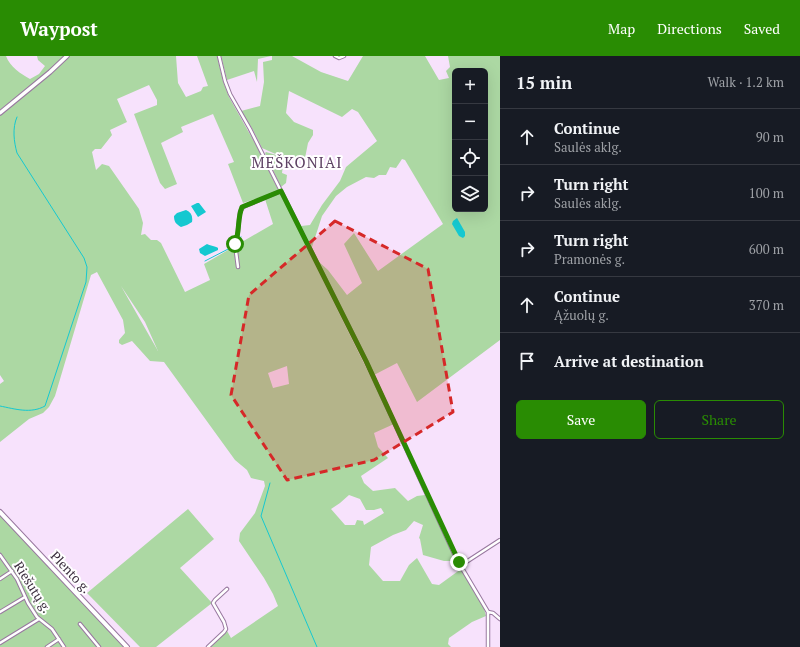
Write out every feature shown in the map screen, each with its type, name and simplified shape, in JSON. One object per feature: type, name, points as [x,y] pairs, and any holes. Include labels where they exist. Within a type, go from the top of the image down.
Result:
[{"type":"highway","name":"Plento g.","points":[[0,512],[127,647]]},
{"type":"main road","points":[[0,113],[67,56]]},
{"type":"street","points":[[219,56],[230,94],[250,129],[394,420],[460,566],[488,612],[488,647]]},
{"type":"street","points":[[335,56],[340,58],[344,56]]},
{"type":"street","points":[[238,267],[235,244],[242,207],[281,191]]},
{"type":"street","points":[[460,566],[500,540]]},
{"type":"street","name":"Riešutų g.","points":[[0,555],[22,588],[32,611],[39,619],[52,629],[64,647]]},
{"type":"street","points":[[0,579],[12,572]]},
{"type":"street","points":[[208,647],[226,629],[224,622],[213,603],[214,600],[227,589]]},
{"type":"street","points":[[0,612],[25,597]]},
{"type":"street","points":[[488,612],[493,613],[500,619]]},
{"type":"street","points":[[0,643],[39,619]]},
{"type":"street","points":[[80,624],[99,647]]},
{"type":"street","points":[[47,647],[59,640]]},
{"type":"highlighted area","points":[[335,221],[428,269],[453,412],[374,460],[287,480],[231,395],[249,295]]},
{"type":"green space","points":[[0,56],[6,56],[13,67],[30,79],[39,74],[45,66],[38,60],[37,56],[176,56],[178,83],[186,97],[201,91],[203,87],[208,86],[197,56],[217,56],[223,81],[229,97],[256,145],[394,424],[374,433],[378,447],[388,458],[361,476],[364,483],[373,491],[395,488],[408,501],[417,496],[425,495],[456,561],[444,561],[423,555],[419,538],[423,525],[414,521],[406,530],[371,547],[369,565],[383,581],[400,581],[409,565],[417,558],[432,584],[439,585],[461,569],[484,608],[486,616],[472,622],[449,638],[448,644],[451,647],[207,647],[226,629],[231,638],[278,606],[264,578],[239,541],[240,533],[255,513],[265,486],[264,481],[251,478],[247,470],[235,460],[164,362],[150,361],[132,341],[122,345],[119,343],[119,340],[125,333],[123,320],[97,272],[91,275],[55,396],[49,407],[43,413],[29,419],[0,442],[0,384],[4,381],[0,375],[0,115],[17,101],[14,99],[0,110]],"holes":[[[149,85],[157,100],[157,105],[134,114],[160,183],[165,189],[177,184],[161,143],[183,132],[181,127],[213,114],[234,162],[228,164],[243,203],[264,196],[273,224],[204,264],[210,280],[185,292],[161,243],[157,240],[151,240],[145,234],[141,235],[143,223],[139,209],[109,166],[102,164],[96,170],[92,152],[95,149],[101,149],[112,135],[110,130],[127,122],[117,99]],[[121,286],[145,322],[158,351]],[[287,366],[289,384],[273,388],[268,373]],[[349,495],[360,499],[366,510],[381,508],[384,513],[364,525],[363,521],[357,520],[355,525],[345,525],[331,509]]]},
{"type":"green space","points":[[221,56],[271,56],[258,59],[257,82],[254,71],[227,80]]},
{"type":"green space","points":[[272,56],[292,56],[321,72],[348,81],[363,56],[425,56],[439,80],[449,78],[446,71],[450,67],[448,56],[500,56],[500,340],[417,402],[397,363],[374,375],[318,261],[328,270],[347,295],[362,283],[344,244],[354,233],[378,271],[443,224],[405,160],[402,159],[396,168],[390,167],[386,175],[379,175],[374,178],[366,177],[347,187],[336,196],[322,216],[312,247],[301,226],[310,225],[322,205],[340,181],[346,167],[377,141],[358,112],[352,109],[342,117],[289,91],[286,113],[294,122],[313,130],[313,135],[308,143],[305,158],[302,160],[284,157],[282,173],[287,175],[286,183],[281,187],[265,153],[280,156],[262,148],[241,111],[260,106],[264,82],[263,62],[272,60]]},
{"type":"green space","points":[[188,509],[214,539],[180,568],[212,603],[156,647],[140,647],[87,593]]},
{"type":"green space","points":[[0,515],[124,647],[0,647]]},
{"type":"water","points":[[199,203],[206,212],[198,217],[191,206]]},
{"type":"water","points":[[186,210],[191,214],[192,222],[181,227],[174,220],[174,216],[177,213]]},
{"type":"water","points":[[457,218],[465,232],[465,236],[463,238],[459,236],[452,224]]},
{"type":"water","points":[[207,244],[218,248],[218,250],[205,256],[200,253],[199,249]]},
{"type":"waterway","points":[[0,406],[29,410],[34,410],[45,406],[86,282],[87,267],[84,258],[17,153],[14,135],[14,126],[17,117]]},
{"type":"waterway","points":[[237,246],[239,238],[241,237]]},
{"type":"waterway","points":[[205,261],[234,246]]},
{"type":"waterway","points":[[270,483],[261,516],[317,647]]},
{"type":"district","name":"MEŠKONIAI","points":[[297,163]]},
{"type":"route","points":[[235,244],[242,207],[281,191],[366,361],[459,562]]}]
